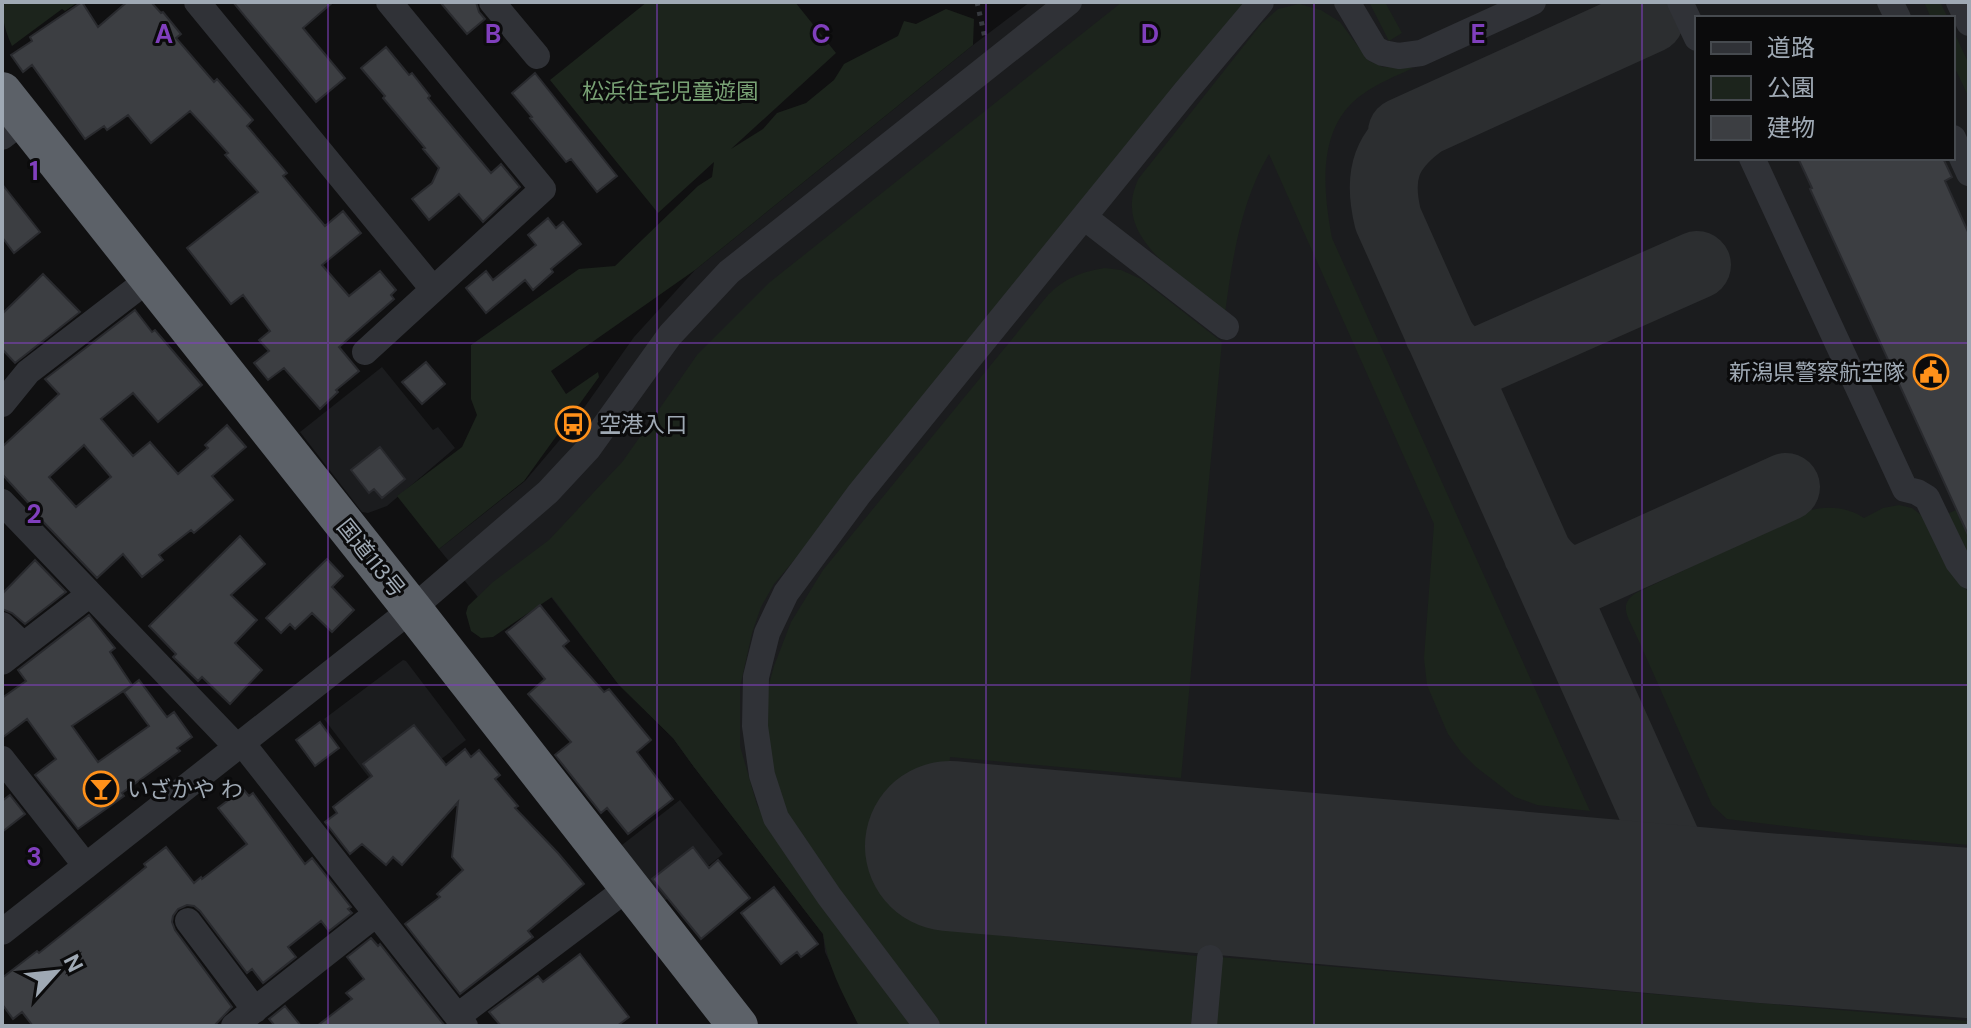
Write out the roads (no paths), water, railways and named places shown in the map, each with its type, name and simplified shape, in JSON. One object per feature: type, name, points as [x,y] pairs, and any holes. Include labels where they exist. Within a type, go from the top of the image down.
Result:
[{"type":"highway","name":"国道113号","points":[[9,116],[149,279],[738,1026]]},
{"type":"street","points":[[197,2],[433,289]]},
{"type":"street","points":[[365,352],[543,189],[389,2]]},
{"type":"street","points":[[492,2],[537,56]]},
{"type":"street","points":[[2,932],[412,609],[548,492],[588,449],[670,335],[729,272],[1069,2]]},
{"type":"street","points":[[927,1026],[837,907],[776,818],[762,775],[755,726],[756,677],[767,633],[786,593],[859,494],[1261,2]]},
{"type":"street","points":[[1347,2],[1375,49],[1399,56],[1421,53],[1533,2]]},
{"type":"street","points":[[1680,2],[1695,34]]},
{"type":"street","points":[[1959,2],[1969,23]]},
{"type":"street","points":[[1955,142],[1969,173]]},
{"type":"street","points":[[1753,160],[1905,489],[1927,498],[1958,562],[1969,576]]},
{"type":"street","points":[[1084,217],[1226,327]]},
{"type":"street","points":[[2,404],[28,372],[149,279]]},
{"type":"street","points":[[2,502],[240,745],[461,1021],[629,887]]},
{"type":"street","points":[[2,662],[90,594]]},
{"type":"street","points":[[2,625],[23,645]]},
{"type":"street","points":[[2,759],[86,866]]},
{"type":"street","points":[[234,1026],[376,914]]},
{"type":"street","points":[[188,921],[255,1010]]},
{"type":"street","points":[[1204,1026],[1210,958]]},
{"type":"place","name":"新潟県警察航空隊","points":[[1931,372]]},
{"type":"place","name":"空港入口","points":[[573,424]]},
{"type":"place","name":"いざかや わ","points":[[101,789]]},
{"type":"park label","name":"松浜住宅児童遊園","points":[[670,91]]}]
